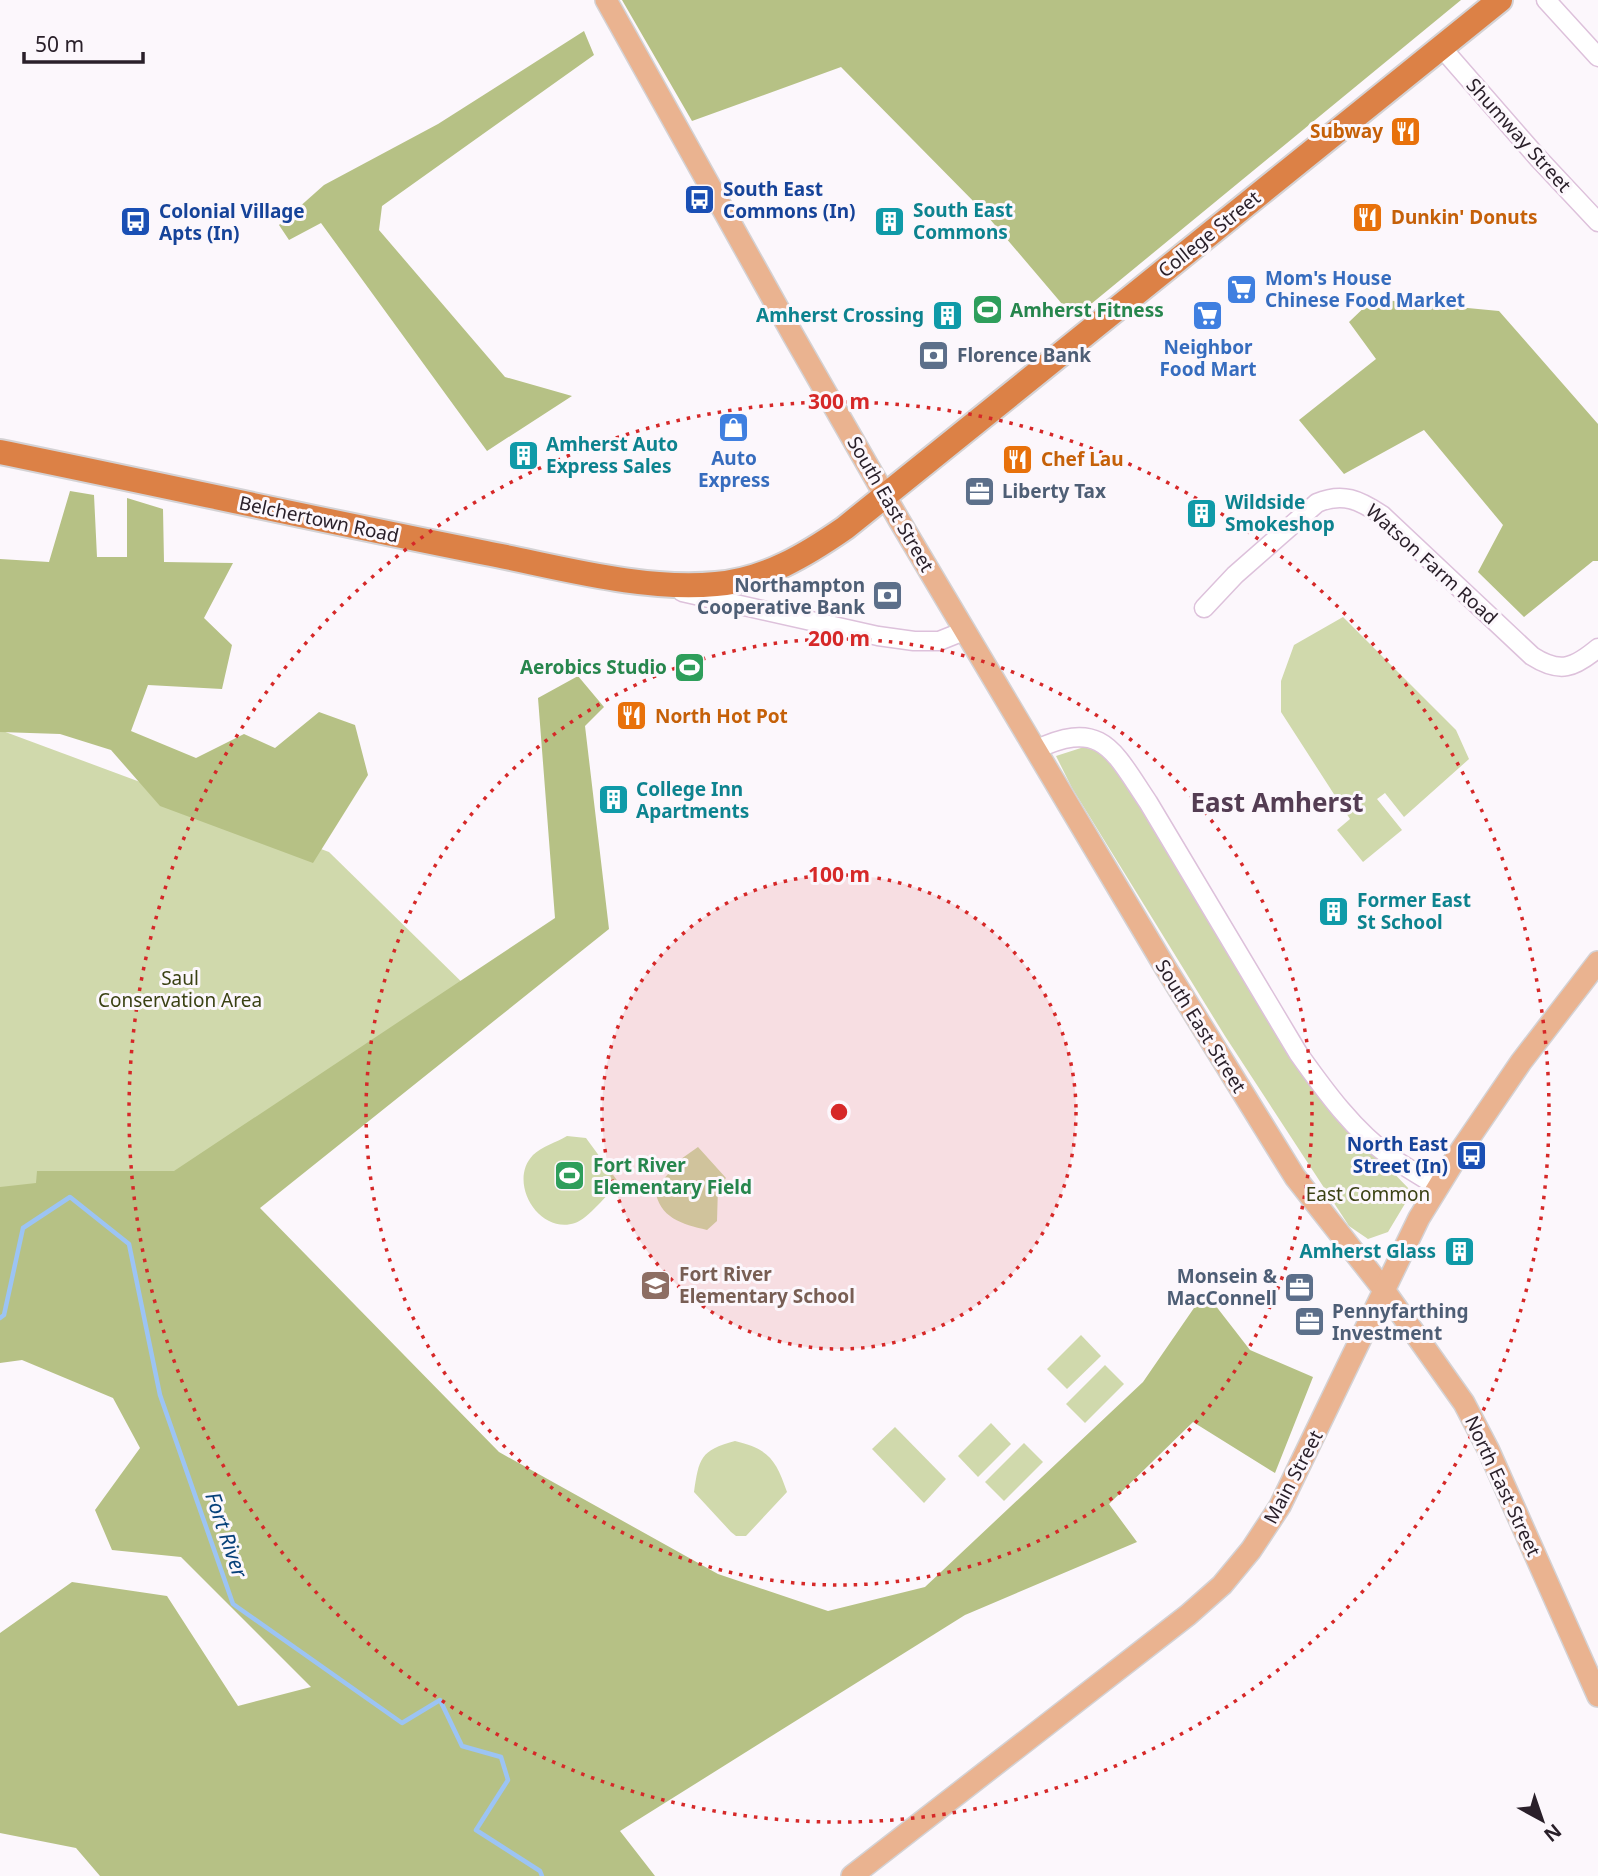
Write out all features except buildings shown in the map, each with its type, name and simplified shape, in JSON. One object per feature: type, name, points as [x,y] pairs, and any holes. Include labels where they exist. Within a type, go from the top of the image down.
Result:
[{"type":"highway","name":"College Street","points":[[885,495],[1500,0]]},
{"type":"highway","name":"Belchertown Road","points":[[0,452],[638,583],[717,584],[768,573],[804,556],[845,528],[885,495]]},
{"type":"main road","name":"South East Street","points":[[606,0],[885,495],[1165,967],[1295,1177],[1384,1290]]},
{"type":"main road","name":"Main Street","points":[[852,1876],[1147,1648],[1222,1585],[1251,1550],[1280,1506],[1419,1218],[1521,1062],[1598,962]]},
{"type":"main road","name":"North East Street","points":[[1384,1290],[1464,1403],[1488,1449],[1598,1696]]},
{"type":"street","points":[[1546,0],[1598,57]]},
{"type":"street","name":"Shumway Street","points":[[1442,48],[1598,222]]},
{"type":"street","name":"Watson Farm Road","points":[[1204,608],[1235,575],[1317,503],[1330,497],[1345,497],[1361,500],[1381,515],[1532,656],[1549,667],[1564,667],[1581,662],[1598,648]]},
{"type":"street","name":"Belchertown Road","points":[[638,583],[878,636],[939,641],[964,631]]},
{"type":"street","points":[[1035,750],[1058,739],[1085,735],[1105,745],[1114,754],[1148,802],[1316,1079],[1346,1116],[1376,1144],[1438,1187]]},
{"type":"green space","points":[[622,0],[1461,0],[1074,318],[983,211],[841,67],[692,121]]},
{"type":"green space","points":[[584,31],[594,55],[382,206],[379,230],[505,377],[572,396],[487,451],[321,223],[289,240],[279,225],[324,185],[438,124]]},
{"type":"green space","points":[[1373,299],[1499,311],[1598,424],[1598,561],[1593,561],[1524,617],[1478,572],[1503,525],[1424,430],[1344,474],[1299,420],[1376,359],[1349,322]]},
{"type":"green space","points":[[70,491],[94,495],[97,557],[127,557],[127,498],[163,509],[164,562],[233,563],[204,618],[232,645],[222,689],[148,685],[131,731],[196,758],[244,734],[275,748],[319,712],[355,725],[368,775],[313,863],[160,806],[111,750],[60,734],[0,732],[0,559],[49,562]]},
{"type":"green space","points":[[1343,617],[1456,730],[1469,759],[1404,817],[1385,793],[1377,799],[1402,830],[1363,862],[1337,830],[1350,819],[1281,712],[1281,681],[1294,645]]},
{"type":"green space","points":[[578,676],[604,707],[585,726],[609,929],[260,1208],[499,1452],[718,1574],[828,1611],[925,1587],[1143,1382],[1205,1292],[1250,1350],[1313,1377],[1275,1473],[1193,1422],[1109,1504],[1137,1542],[965,1615],[620,1831],[655,1876],[100,1876],[76,1848],[0,1833],[0,1633],[72,1582],[167,1596],[238,1706],[311,1687],[181,1557],[112,1550],[95,1510],[140,1448],[113,1398],[22,1360],[0,1363],[0,1187],[36,1183],[37,1171],[174,1171],[555,918],[538,698]]},
{"type":"green space","name":"Saul Conservation Area","points":[[0,730],[329,852],[478,998],[249,1169],[0,1192]]},
{"type":"green space","name":"East Common","points":[[1084,747],[1102,753],[1118,767],[1354,1132],[1412,1192],[1388,1232],[1368,1239],[1349,1226],[1225,1036],[1072,788],[1056,756]]},
{"type":"green space","name":"Fort River Elementary Field","points":[[567,1136],[586,1138],[619,1183],[580,1221],[562,1225],[539,1214],[525,1192],[524,1179],[526,1166],[533,1155]]},
{"type":"green space","points":[[698,1147],[726,1178],[718,1187],[717,1221],[707,1230],[673,1218],[661,1207],[655,1189],[681,1159]]},
{"type":"green space","points":[[1081,1335],[1101,1356],[1067,1389],[1047,1369]]},
{"type":"green space","points":[[1105,1365],[1124,1384],[1085,1423],[1066,1404]]},
{"type":"green space","points":[[991,1423],[1011,1444],[978,1477],[958,1456]]},
{"type":"green space","points":[[895,1427],[946,1479],[924,1503],[872,1449]]},
{"type":"green space","points":[[735,1441],[756,1448],[770,1458],[787,1492],[746,1536],[736,1536],[731,1532],[694,1492],[703,1457],[723,1444]]},
{"type":"green space","points":[[1024,1443],[1043,1462],[1004,1501],[985,1482]]},
{"type":"waterway","name":"Fort River","points":[[0,1318],[4,1315],[23,1228],[70,1197],[129,1244],[160,1395],[233,1604],[402,1723],[440,1700],[462,1746],[501,1757],[508,1780],[476,1830],[540,1871],[542,1876]]},
{"type":"place","name":"Subway","points":[[1406,131]]},
{"type":"place","name":"South East Commons (In)","points":[[700,200]]},
{"type":"place","name":"Dunkin' Donuts","points":[[1368,217]]},
{"type":"place","name":"South East Commons","points":[[890,221]]},
{"type":"place","name":"Colonial Village Apts (In)","points":[[136,222]]},
{"type":"place","name":"Mom's House Chinese Food Market","points":[[1242,289]]},
{"type":"place","name":"Amherst Fitness","points":[[987,310]]},
{"type":"place","name":"Amherst Crossing","points":[[947,315]]},
{"type":"place","name":"Neighbor Food Mart","points":[[1208,316]]},
{"type":"place","name":"Florence Bank","points":[[934,355]]},
{"type":"place","name":"Auto Express","points":[[734,427]]},
{"type":"place","name":"Amherst Auto Express Sales","points":[[523,455]]},
{"type":"place","name":"Chef Lau","points":[[1018,459]]},
{"type":"place","name":"Liberty Tax","points":[[979,491]]},
{"type":"place","name":"Wildside Smokeshop","points":[[1202,513]]},
{"type":"place","name":"Northampton Cooperative Bank","points":[[888,596]]},
{"type":"place","name":"Aerobics Studio","points":[[690,667]]},
{"type":"place","name":"North Hot Pot","points":[[632,716]]},
{"type":"place","name":"College Inn Apartments","points":[[613,800]]},
{"type":"place","name":"Former East St School","points":[[1334,911]]},
{"type":"place","name":"North East Street (In)","points":[[1471,1155]]},
{"type":"place","name":"Fort River Elementary Field","points":[[570,1176]]},
{"type":"place","name":"Amherst Glass","points":[[1459,1251]]},
{"type":"place","name":"Fort River Elementary School","points":[[656,1285]]},
{"type":"place","name":"Monsein & MacConnell","points":[[1300,1287]]},
{"type":"place","name":"Pennyfarthing Investment","points":[[1309,1322]]},
{"type":"district","name":"East Amherst","points":[[1277,803]]}]
